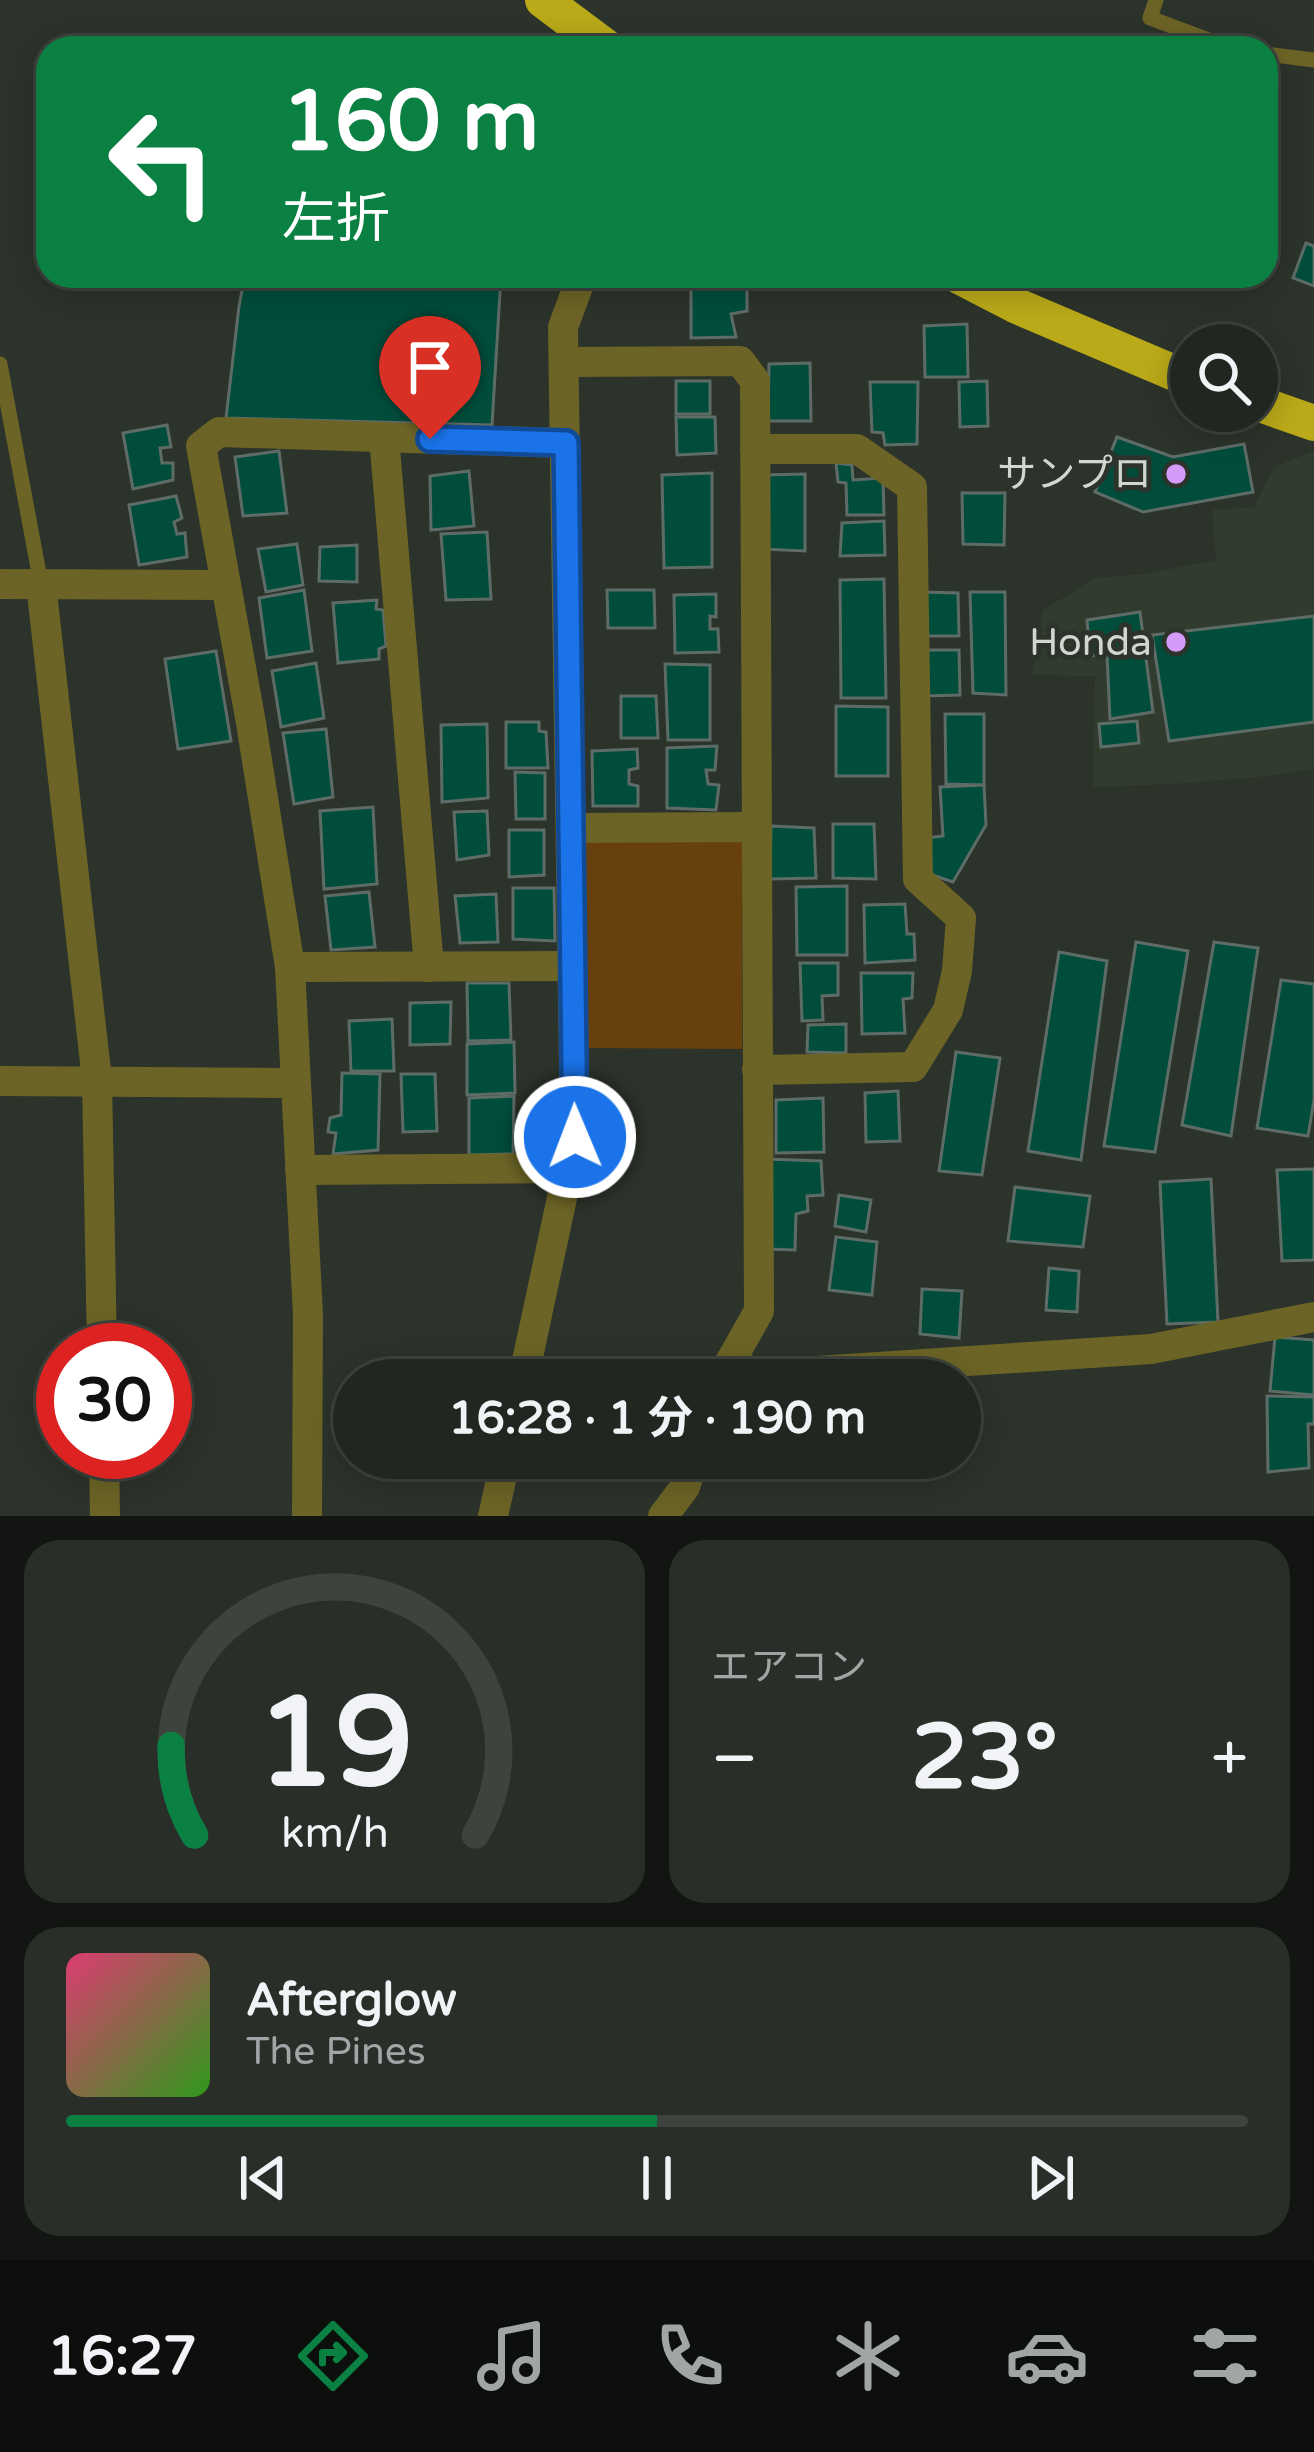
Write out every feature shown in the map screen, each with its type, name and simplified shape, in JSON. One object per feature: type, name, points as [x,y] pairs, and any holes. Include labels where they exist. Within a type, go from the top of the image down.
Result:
[{"type":"highway","points":[[543,0],[591,36]]},
{"type":"highway","points":[[983,288],[1170,371]]},
{"type":"highway","points":[[1278,410],[1314,423]]},
{"type":"street","points":[[527,1359],[575,1137],[563,327],[578,288]]},
{"type":"street","points":[[565,362],[740,361],[755,381],[759,1311],[733,1359]]},
{"type":"street","points":[[307,1516],[308,1315],[290,967],[201,446],[219,432],[566,443]]},
{"type":"street","points":[[384,437],[429,967]]},
{"type":"street","points":[[755,449],[857,449],[912,488],[918,879],[961,918],[958,971],[948,1010],[913,1067],[757,1070]]},
{"type":"street","points":[[0,584],[226,585]]},
{"type":"street","points":[[41,584],[97,1080],[102,1323]]},
{"type":"street","points":[[571,828],[755,827]]},
{"type":"street","points":[[290,967],[573,966]]},
{"type":"street","points":[[0,1081],[295,1083]]},
{"type":"street","points":[[300,1170],[568,1168]]},
{"type":"street","points":[[981,1360],[1150,1349],[1314,1317]]},
{"type":"street","points":[[104,1479],[105,1516]]},
{"type":"street","points":[[493,1516],[501,1479]]},
{"type":"street","points":[[663,1516],[688,1479]]},
{"type":"lane","points":[[1156,0],[1150,18],[1198,36]]},
{"type":"lane","points":[[1278,56],[1314,60]]},
{"type":"lane","points":[[0,364],[41,584]]},
{"type":"shaded area","name":"Honda","points":[[1314,451],[1314,769],[1093,787],[1095,676],[1032,675],[1043,610],[1096,578],[1216,560],[1212,510],[1254,507],[1274,467]]},
{"type":"shaded area","points":[[578,838],[742,839],[742,1049],[582,1048]]},
{"type":"building","points":[[1306,243],[1314,246],[1314,286],[1293,278]]},
{"type":"building","points":[[243,288],[500,288],[492,425],[226,418]]},
{"type":"building","points":[[691,288],[747,288],[747,311],[731,314],[736,337],[691,338]]},
{"type":"building","points":[[967,324],[968,377],[925,377],[924,326]]},
{"type":"building","points":[[810,363],[811,421],[768,421],[769,364]]},
{"type":"building","points":[[676,381],[710,381],[710,414],[676,414]]},
{"type":"building","points":[[987,381],[988,426],[960,427],[959,382]]},
{"type":"building","points":[[870,382],[918,382],[917,444],[885,445],[883,433],[872,432]]},
{"type":"building","points":[[676,417],[715,417],[716,453],[677,455]]},
{"type":"building","points":[[167,425],[171,447],[160,448],[162,463],[173,463],[173,480],[133,489],[123,433]]},
{"type":"building","name":"サンプロ","points":[[1117,437],[1173,457],[1244,444],[1253,492],[1143,512],[1095,492]]},
{"type":"building","points":[[279,451],[287,513],[243,516],[235,457]]},
{"type":"building","points":[[836,463],[852,465],[853,480],[883,478],[884,515],[847,515],[846,483],[838,482]]},
{"type":"building","points":[[469,471],[474,526],[431,530],[430,476]]},
{"type":"building","points":[[712,473],[712,567],[664,568],[662,475]]},
{"type":"building","points":[[805,474],[805,551],[762,549],[762,475]]},
{"type":"building","points":[[962,493],[1005,493],[1004,545],[963,544]]},
{"type":"building","points":[[176,496],[182,518],[174,522],[177,534],[185,533],[187,557],[139,565],[129,505]]},
{"type":"building","points":[[884,521],[885,555],[840,556],[842,523]]},
{"type":"building","points":[[487,532],[491,599],[446,600],[441,534]]},
{"type":"building","points":[[297,544],[303,585],[266,592],[258,549]]},
{"type":"building","points":[[357,545],[357,582],[319,581],[320,547]]},
{"type":"building","points":[[884,579],[886,698],[841,698],[840,580]]},
{"type":"building","points":[[304,590],[312,651],[267,658],[259,598]]},
{"type":"building","points":[[607,590],[654,590],[655,628],[608,628]]},
{"type":"building","points":[[923,592],[958,593],[959,636],[923,636]]},
{"type":"building","points":[[970,592],[1005,592],[1006,695],[973,693]]},
{"type":"building","points":[[716,594],[716,617],[710,616],[710,629],[718,629],[719,652],[675,653],[674,595]]},
{"type":"building","points":[[377,600],[376,609],[383,610],[386,646],[379,649],[379,659],[338,663],[333,603]]},
{"type":"building","points":[[1140,612],[1153,712],[1110,719],[1107,654],[1090,656],[1087,620]]},
{"type":"building","points":[[1314,616],[1314,722],[1169,741],[1152,635]]},
{"type":"building","points":[[924,650],[959,650],[960,695],[924,696]]},
{"type":"building","points":[[216,651],[231,741],[178,749],[165,659]]},
{"type":"building","points":[[316,663],[324,718],[281,727],[272,671]]},
{"type":"building","points":[[665,664],[710,665],[710,740],[668,740]]},
{"type":"building","points":[[621,696],[656,696],[658,738],[621,738]]},
{"type":"building","points":[[836,706],[888,707],[888,776],[836,776]]},
{"type":"building","points":[[945,714],[984,714],[984,785],[946,784]]},
{"type":"building","points":[[1137,721],[1139,743],[1101,747],[1099,724]]},
{"type":"building","points":[[506,722],[539,722],[539,731],[546,732],[548,768],[506,768]]},
{"type":"building","points":[[487,724],[488,798],[442,802],[441,725]]},
{"type":"building","points":[[326,729],[333,797],[294,804],[283,733]]},
{"type":"building","points":[[717,746],[715,770],[706,770],[708,784],[719,785],[716,810],[667,808],[667,748]]},
{"type":"building","points":[[637,749],[638,768],[629,770],[629,784],[638,786],[638,806],[593,806],[592,751]]},
{"type":"building","points":[[515,772],[545,773],[545,819],[516,819]]},
{"type":"building","points":[[984,785],[986,825],[953,882],[923,872],[925,838],[943,836],[940,787]]},
{"type":"building","points":[[373,807],[377,884],[324,889],[320,811]]},
{"type":"building","points":[[487,811],[489,855],[457,860],[454,812]]},
{"type":"building","points":[[833,824],[874,824],[876,879],[833,878]]},
{"type":"building","points":[[771,826],[814,828],[816,878],[770,879]]},
{"type":"building","points":[[509,830],[544,830],[544,875],[509,877]]},
{"type":"building","points":[[847,886],[847,955],[797,955],[796,887]]},
{"type":"building","points":[[513,888],[554,888],[555,941],[513,939]]},
{"type":"building","points":[[369,892],[375,947],[331,950],[325,896]]},
{"type":"building","points":[[496,894],[498,942],[460,943],[455,896]]},
{"type":"building","points":[[905,904],[915,960],[865,963],[864,905]]},
{"type":"building","points":[[1136,942],[1188,951],[1155,1152],[1104,1146]]},
{"type":"building","points":[[1214,942],[1258,948],[1231,1136],[1182,1125]]},
{"type":"building","points":[[1059,952],[1107,961],[1081,1160],[1028,1151]]},
{"type":"building","points":[[800,963],[838,963],[838,995],[822,996],[823,1020],[802,1021]]},
{"type":"building","points":[[861,973],[913,973],[912,998],[903,999],[905,1033],[862,1034]]},
{"type":"building","points":[[1281,980],[1314,984],[1314,1100],[1308,1136],[1257,1128]]},
{"type":"building","points":[[467,983],[509,983],[511,1040],[468,1041]]},
{"type":"building","points":[[451,1002],[450,1044],[410,1045],[410,1003]]},
{"type":"building","points":[[392,1019],[394,1071],[351,1071],[349,1021]]},
{"type":"building","points":[[846,1024],[846,1053],[807,1052],[808,1025]]},
{"type":"building","points":[[514,1042],[515,1093],[467,1095],[467,1044]]},
{"type":"building","points":[[956,1052],[1000,1058],[982,1175],[939,1171]]},
{"type":"building","points":[[342,1073],[380,1074],[378,1150],[333,1154],[336,1133],[328,1132],[330,1118],[341,1115]]},
{"type":"building","points":[[401,1074],[435,1074],[437,1131],[403,1132]]},
{"type":"building","points":[[898,1091],[900,1141],[866,1142],[865,1093]]},
{"type":"building","points":[[514,1096],[513,1154],[469,1155],[469,1098]]},
{"type":"building","points":[[823,1098],[824,1152],[776,1153],[776,1100]]},
{"type":"building","points":[[767,1159],[821,1161],[823,1195],[807,1196],[808,1211],[796,1214],[795,1250],[769,1249]]},
{"type":"building","points":[[1314,1169],[1314,1260],[1282,1261],[1277,1170]]},
{"type":"building","points":[[1211,1179],[1218,1322],[1167,1324],[1160,1182]]},
{"type":"building","points":[[1015,1187],[1090,1196],[1083,1247],[1008,1241]]},
{"type":"building","points":[[839,1195],[871,1200],[866,1232],[835,1226]]},
{"type":"building","points":[[836,1237],[877,1242],[872,1295],[829,1290]]},
{"type":"building","points":[[1049,1268],[1079,1271],[1077,1312],[1046,1310]]},
{"type":"building","points":[[922,1289],[962,1291],[959,1338],[920,1334]]},
{"type":"building","points":[[1275,1337],[1314,1340],[1314,1395],[1270,1391]]},
{"type":"building","points":[[1267,1396],[1314,1397],[1314,1424],[1308,1424],[1309,1468],[1268,1472]]},
{"type":"place","name":"サンプロ","points":[[1176,474]]},
{"type":"place","name":"Honda","points":[[1176,642]]},
{"type":"route","points":[[430,439],[566,443],[575,1137]]}]
